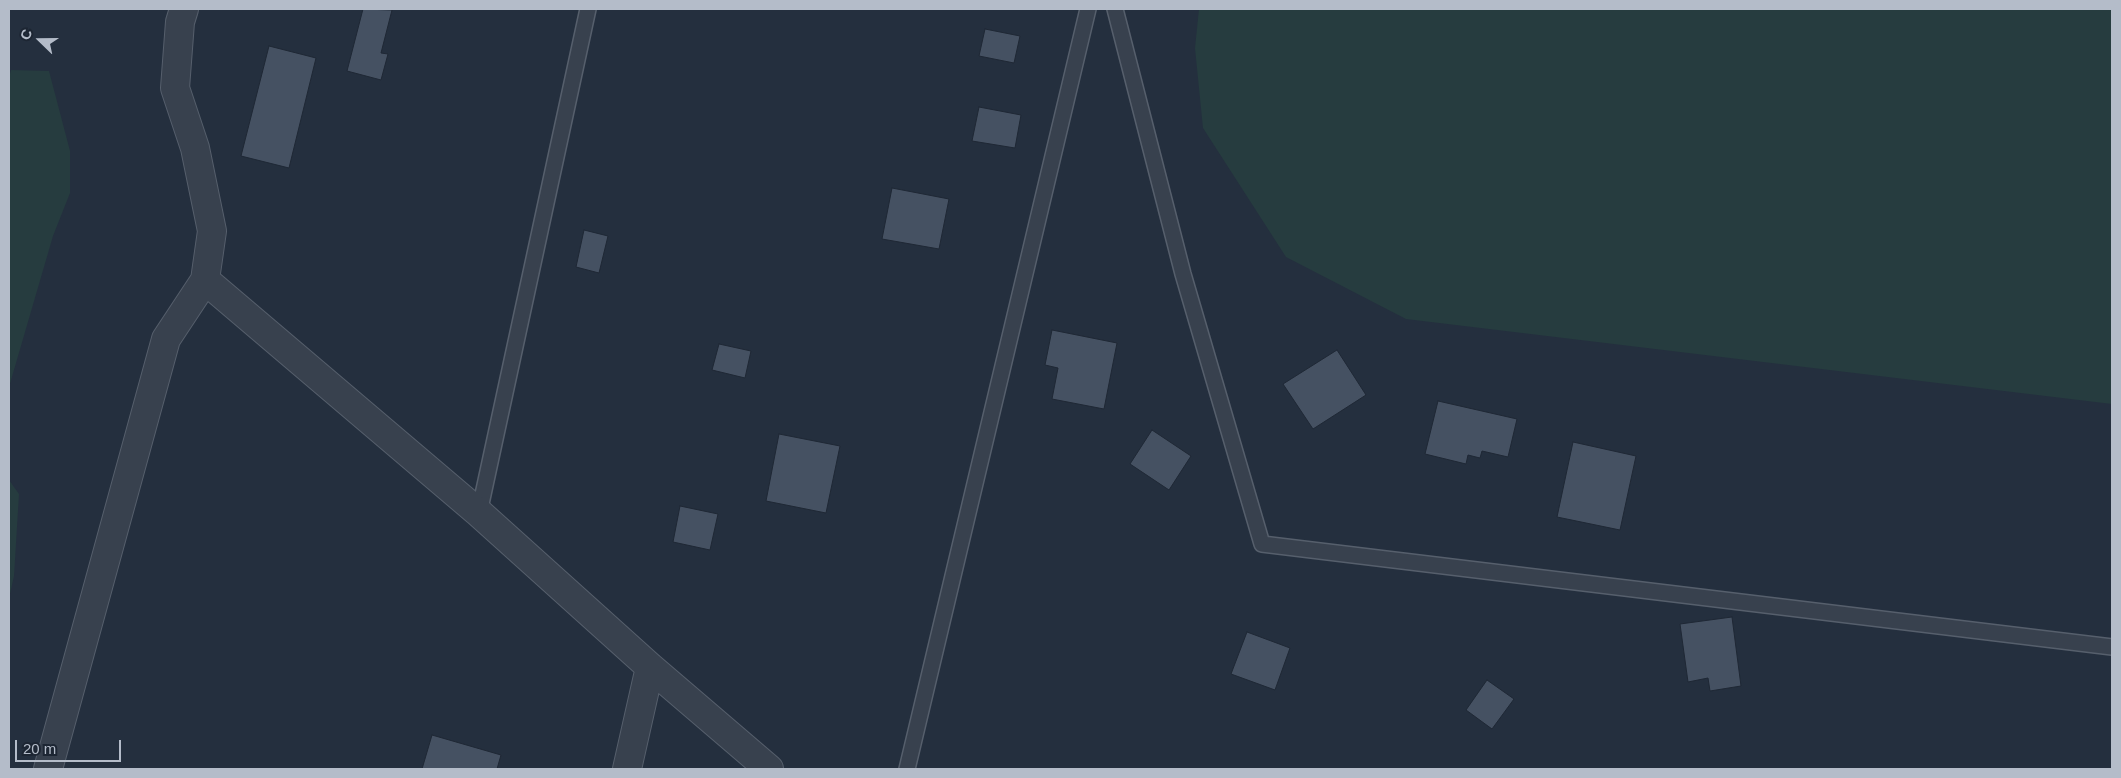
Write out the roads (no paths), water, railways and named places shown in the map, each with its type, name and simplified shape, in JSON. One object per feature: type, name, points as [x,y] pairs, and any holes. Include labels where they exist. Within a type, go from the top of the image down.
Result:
[{"type":"street","points":[[48,769],[166,339],[205,280],[212,231],[195,148],[175,88],[180,22],[184,9]]},
{"type":"street","points":[[205,280],[478,513],[650,667],[769,769]]},
{"type":"street","points":[[627,769],[650,667]]},
{"type":"lane","points":[[478,513],[588,9]]},
{"type":"lane","points":[[907,769],[1088,9]]},
{"type":"lane","points":[[1115,9],[1183,274],[1262,544],[2112,647]]}]
